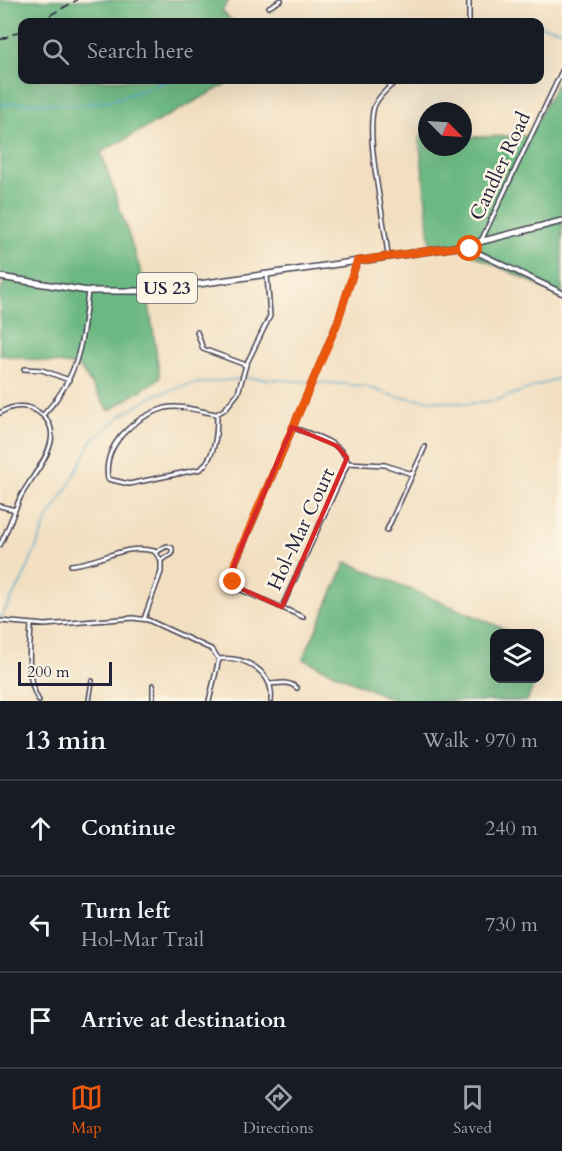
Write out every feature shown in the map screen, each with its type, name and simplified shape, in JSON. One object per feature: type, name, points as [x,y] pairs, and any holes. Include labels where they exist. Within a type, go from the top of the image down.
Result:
[{"type":"main road","name":"US 23","points":[[0,277],[88,291],[150,291],[463,246],[562,221]]},
{"type":"street","points":[[269,7],[282,0]]},
{"type":"street","points":[[469,0],[469,18]]},
{"type":"street","name":"Candler Road","points":[[481,241],[562,71]]},
{"type":"street","points":[[388,256],[374,150],[373,116],[381,96],[394,84]]},
{"type":"street","points":[[463,246],[562,293]]},
{"type":"street","points":[[303,617],[239,589],[231,577],[243,541],[341,314],[357,261]]},
{"type":"street","points":[[217,414],[216,439],[206,464],[201,469],[139,483],[129,484],[108,479],[107,472],[114,450],[125,430],[166,408],[217,414],[225,409],[238,393],[246,365],[270,316],[267,275]]},
{"type":"street","points":[[42,416],[69,380],[79,356],[88,291]]},
{"type":"street","points":[[197,332],[203,349],[246,365]]},
{"type":"street","points":[[24,369],[42,370],[69,380]]},
{"type":"street","points":[[0,413],[14,406],[26,407],[42,416],[51,428],[51,445],[15,510],[0,545]]},
{"type":"street","name":"Hol-Mar Court","points":[[282,607],[348,463],[346,454],[338,446],[292,427]]},
{"type":"street","points":[[387,530],[425,447]]},
{"type":"street","points":[[348,463],[385,465],[412,474]]},
{"type":"street","points":[[0,506],[15,510]]},
{"type":"street","points":[[72,565],[86,564],[115,552],[141,549],[156,552],[167,546],[172,548],[172,554],[161,560]]},
{"type":"street","points":[[144,620],[161,572],[161,560],[156,552]]},
{"type":"street","points":[[0,621],[31,625],[75,624],[133,618],[160,624],[211,649],[219,659]]},
{"type":"street","points":[[31,625],[31,677],[39,701]]},
{"type":"street","points":[[219,659],[237,659],[265,674],[271,684],[271,701]]},
{"type":"street","points":[[209,701],[219,659]]},
{"type":"street","points":[[89,701],[92,681]]},
{"type":"street","points":[[271,684],[292,683],[297,688]]},
{"type":"street","points":[[153,685],[153,701]]},
{"type":"highlighted area","points":[[292,427],[337,446],[347,458],[282,607],[235,586],[231,577],[235,562]]},
{"type":"green space","points":[[0,0],[229,0],[222,11],[229,18],[18,18],[18,84],[227,84],[101,152],[147,290],[160,378],[109,411],[79,366],[0,355],[0,292],[6,278],[0,277]]},
{"type":"green space","points":[[558,81],[562,83],[562,296],[457,247],[431,249],[421,156],[472,156],[472,137],[529,136]]},
{"type":"green space","points":[[346,562],[505,629],[490,629],[490,683],[534,683],[527,701],[396,701],[303,659]]},
{"type":"waterway","points":[[544,27],[562,30]]},
{"type":"waterway","points":[[0,105],[11,103],[89,104],[110,100],[159,84]]},
{"type":"waterway","points":[[0,619],[22,581],[49,516],[67,489],[91,442],[119,417],[155,395],[191,384],[250,378],[345,384],[367,387],[397,397],[469,404],[497,400],[562,377]]},
{"type":"railway","points":[[45,18],[77,0]]},
{"type":"railway","points":[[0,40],[18,32]]},
{"type":"route","points":[[233,582],[231,577],[235,562],[337,324],[357,261],[463,246],[470,249]]}]
